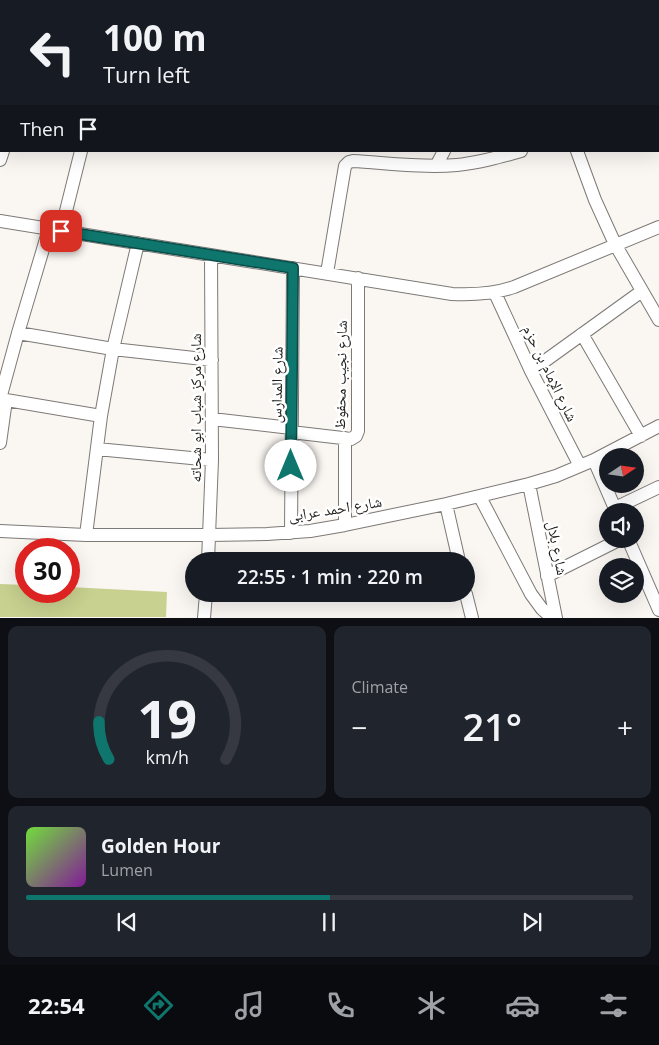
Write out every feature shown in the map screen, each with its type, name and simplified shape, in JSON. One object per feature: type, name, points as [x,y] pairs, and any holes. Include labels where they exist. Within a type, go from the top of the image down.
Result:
[{"type":"street","points":[[0,443],[2,399],[18,333],[81,152]]},
{"type":"street","points":[[436,166],[443,152]]},
{"type":"street","points":[[327,273],[345,166],[349,162],[436,166],[475,163],[517,152]]},
{"type":"street","points":[[581,152],[596,200],[615,244],[659,320]]},
{"type":"street","points":[[0,221],[452,294],[473,295],[514,287],[659,227]]},
{"type":"street","points":[[86,535],[101,416],[113,349],[138,243]]},
{"type":"street","name":"شارع مركز شباب ابو شحاته","points":[[208,552],[212,460],[211,255]]},
{"type":"street","name":"شارع المدارس","points":[[290,532],[293,268]]},
{"type":"street","name":"شارع نجيب محفوظ","points":[[212,419],[354,438],[358,431],[358,278]]},
{"type":"street","name":"شارع الإمام بن حزم","points":[[495,292],[531,371],[580,466]]},
{"type":"street","points":[[531,371],[642,292]]},
{"type":"street","points":[[18,333],[113,349],[212,360]]},
{"type":"street","points":[[582,334],[641,436]]},
{"type":"street","points":[[2,399],[101,416]]},
{"type":"street","name":"شارع احمد عرابى","points":[[0,531],[86,535],[267,534],[345,525],[480,497],[556,476],[594,460],[659,426]]},
{"type":"street","points":[[345,438],[345,525]]},
{"type":"street","points":[[98,449],[212,460]]},
{"type":"street","points":[[594,460],[613,503]]},
{"type":"street","name":"شارع بلال","points":[[529,484],[554,618]]},
{"type":"street","points":[[629,503],[659,487]]},
{"type":"street","points":[[480,497],[531,594],[542,609],[554,618]]},
{"type":"street","points":[[446,504],[457,552]]},
{"type":"street","points":[[547,576],[603,548]]},
{"type":"street","points":[[632,548],[659,610]]},
{"type":"street","points":[[204,618],[205,602]]},
{"type":"street","points":[[468,602],[472,618]]},
{"type":"green space","points":[[0,584],[15,585],[15,603],[80,603],[80,588],[167,592],[166,617],[0,617]]},
{"type":"route","points":[[61,231],[293,268],[291,466]]}]
